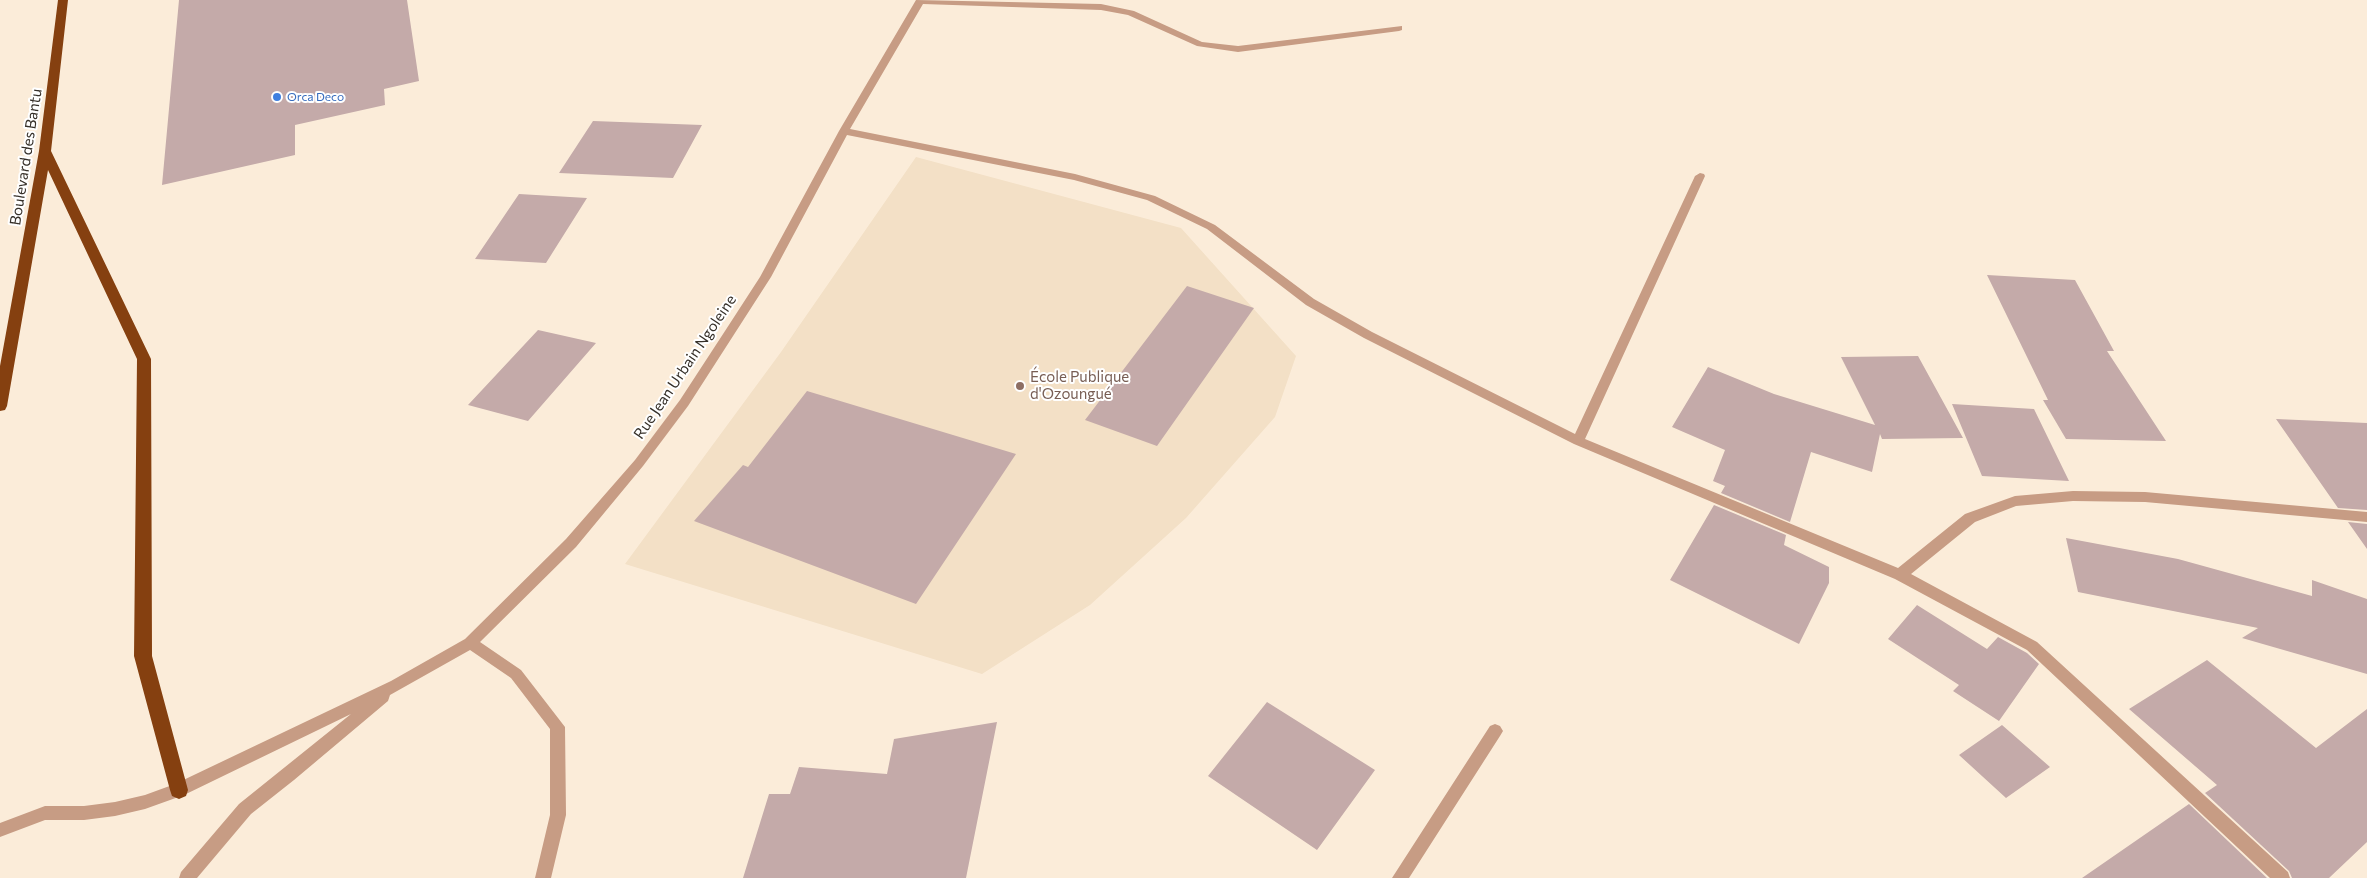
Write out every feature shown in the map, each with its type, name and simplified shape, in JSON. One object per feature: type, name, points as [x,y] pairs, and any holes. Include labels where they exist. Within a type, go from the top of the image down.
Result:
[{"type":"highway","name":"Boulevard des Bantu","points":[[0,406],[45,152],[63,0]]},
{"type":"highway","points":[[45,152],[144,359],[143,656],[179,790]]},
{"type":"street","points":[[921,0],[1102,6],[1131,13],[1200,44],[1238,49],[1399,28]]},
{"type":"street","name":"Rue Jean Urbain Ngoleine","points":[[396,685],[470,643],[571,543],[639,462],[684,403],[765,277],[844,131],[921,0]]},
{"type":"street","points":[[844,131],[1076,177],[1151,198],[1211,227],[1310,302],[1368,335],[1578,441],[1900,575],[2032,646],[2282,878]]},
{"type":"street","points":[[1578,441],[1700,176]]},
{"type":"street","points":[[1900,575],[1970,518],[2015,501],[2073,496],[2145,498],[2367,517]]},
{"type":"street","points":[[470,643],[516,674],[558,727],[558,815],[542,878]]},
{"type":"street","points":[[0,830],[45,813],[84,813],[115,809],[145,802],[179,790],[396,685]]},
{"type":"street","points":[[187,878],[245,810],[290,775],[396,685]]},
{"type":"street","points":[[1400,878],[1495,731]]},
{"type":"shaded area","name":"École Publique d'Ozoungué","points":[[916,157],[1181,228],[1296,356],[1275,417],[1186,518],[1090,605],[982,674],[625,564],[781,352]]},
{"type":"building","name":"Orca Deco","points":[[179,0],[407,0],[419,81],[384,89],[385,105],[295,125],[295,155],[162,185]]},
{"type":"building","points":[[593,121],[702,125],[673,178],[559,173]]},
{"type":"building","points":[[519,194],[587,198],[546,263],[475,259]]},
{"type":"building","points":[[1987,275],[2075,280],[2114,351],[2107,351],[2166,441],[2066,439],[2043,400],[2048,400]]},
{"type":"building","points":[[1187,286],[1254,308],[1157,446],[1085,420]]},
{"type":"building","points":[[538,330],[596,343],[528,421],[468,405]]},
{"type":"building","points":[[1918,356],[1963,438],[1882,439],[1880,434],[1872,472],[1811,452],[1790,522],[1721,493],[1725,486],[1713,481],[1725,450],[1672,427],[1708,367],[1774,394],[1875,425],[1841,357]]},
{"type":"building","points":[[807,391],[1016,454],[916,604],[694,521],[743,465],[748,467]]},
{"type":"building","points":[[1952,404],[2034,409],[2069,481],[1982,476]]},
{"type":"building","points":[[2276,419],[2367,423],[2367,510],[2338,508]]},
{"type":"building","points":[[1714,505],[1786,535],[1784,545],[1829,567],[1829,583],[1799,644],[1670,580]]},
{"type":"building","points":[[2348,522],[2367,524],[2367,549]]},
{"type":"building","points":[[2066,538],[2178,559],[2312,596],[2312,580],[2367,599],[2367,674],[2242,638],[2258,628],[2078,592]]},
{"type":"building","points":[[1917,605],[1987,649],[1998,637],[2027,653],[2039,664],[1999,721],[1953,691],[1959,685],[1888,639]]},
{"type":"building","points":[[2207,660],[2316,748],[2367,709],[2367,842],[2329,878],[2292,878],[2289,871],[2205,793],[2217,785],[2129,709]]},
{"type":"building","points":[[1267,702],[1375,770],[1317,850],[1208,776]]},
{"type":"building","points":[[997,722],[966,878],[743,878],[769,794],[790,794],[799,767],[887,774],[894,739]]},
{"type":"building","points":[[2002,725],[2050,767],[2006,798],[1959,755]]},
{"type":"building","points":[[2189,804],[2267,878],[2082,878]]},
{"type":"place","name":"Orca Deco","points":[[277,97]]},
{"type":"place","name":"École Publique d'Ozoungué","points":[[1020,386]]}]
